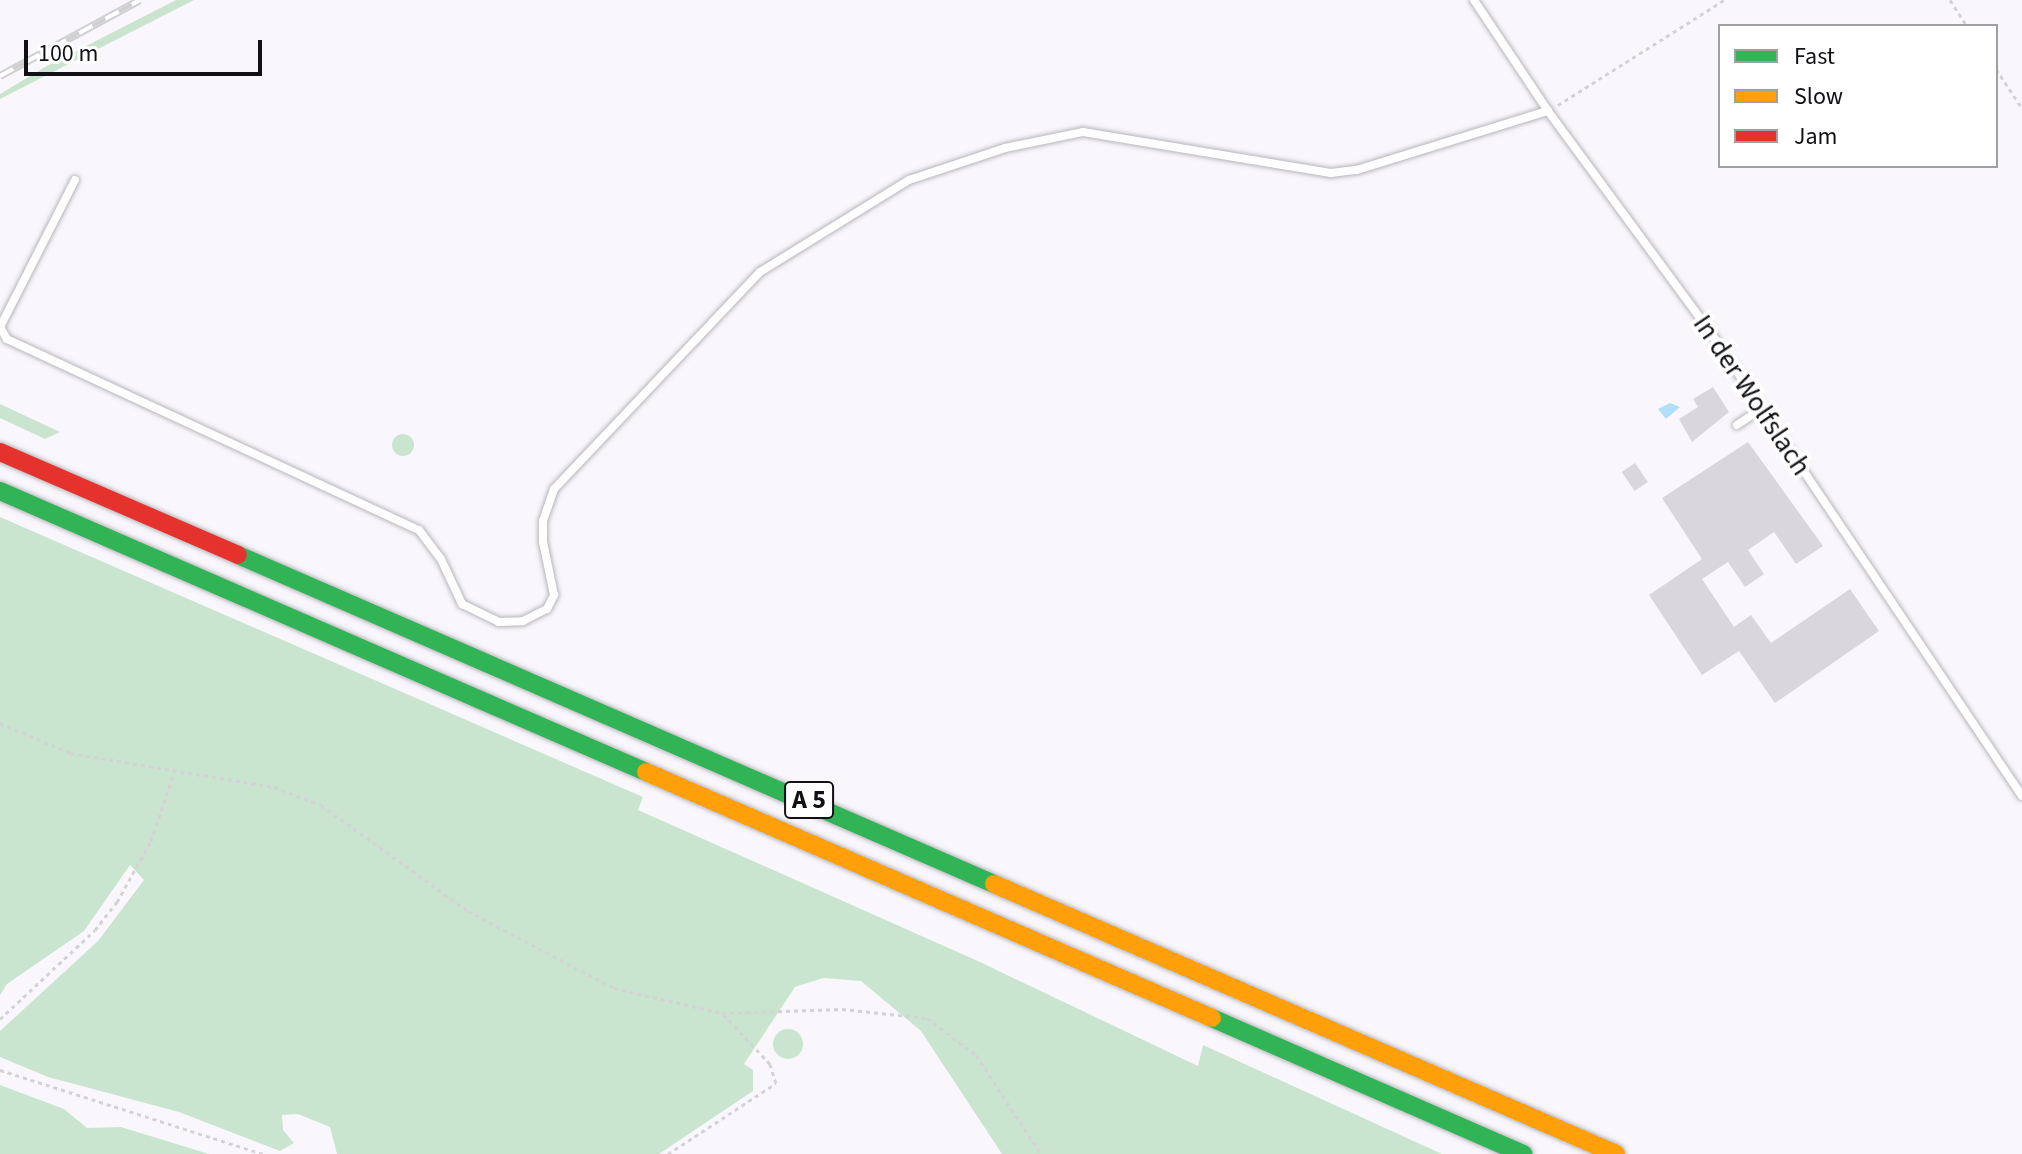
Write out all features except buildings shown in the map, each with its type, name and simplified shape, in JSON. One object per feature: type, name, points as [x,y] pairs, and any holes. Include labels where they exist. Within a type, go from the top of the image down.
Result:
[{"type":"highway","name":"A 5","points":[[0,452],[1616,1154]]},
{"type":"highway","name":"A 5","points":[[0,491],[1524,1154]]},
{"type":"lane","name":"In der Wolfslach","points":[[1474,0],[1548,111],[1762,408],[2022,796]]},
{"type":"lane","points":[[75,180],[0,327],[7,339],[419,530],[441,559],[462,604],[499,622],[523,621],[547,609],[554,595],[543,542],[543,521],[554,489],[760,272],[909,180],[1005,148],[1083,132],[1331,173],[1357,170],[1548,111]]},
{"type":"lane","points":[[1737,425],[1762,408]]},
{"type":"lane","points":[[1843,550],[1853,543]]},
{"type":"path","points":[[1548,111],[1724,0]]},
{"type":"path","points":[[1950,0],[1966,24]]},
{"type":"path","points":[[1998,72],[2022,108]]},
{"type":"path","points":[[0,723],[70,753],[274,787],[321,805],[521,943],[614,988],[722,1013],[842,1009],[927,1018],[976,1055],[1041,1154]]},
{"type":"path","points":[[0,1019],[95,930],[117,902],[151,841],[175,770]]},
{"type":"path","points":[[668,1154],[776,1083],[770,1064],[722,1013]]},
{"type":"path","points":[[0,1070],[264,1154]]},
{"type":"green space","points":[[176,0],[194,0],[0,99],[0,94],[45,67]]},
{"type":"green space","points":[[0,404],[60,432],[45,439],[0,418]]},
{"type":"green space","points":[[403,434],[411,437],[414,445],[411,453],[403,456],[395,453],[392,445],[395,437]]},
{"type":"green space","points":[[0,517],[643,797],[638,810],[980,962],[1198,1066],[1203,1045],[1442,1154],[1002,1154],[921,1031],[861,981],[823,978],[795,987],[744,1064],[753,1070],[753,1091],[659,1154],[337,1154],[330,1127],[298,1114],[282,1115],[283,1130],[294,1143],[280,1151],[179,1112],[48,1077],[0,1057],[0,1031],[98,941],[144,880],[130,865],[84,931],[7,984],[0,995]]},
{"type":"green space","points":[[788,1029],[799,1033],[803,1044],[799,1055],[788,1059],[777,1055],[773,1044],[777,1033]]},
{"type":"green space","points":[[0,1085],[64,1109],[87,1128],[121,1127],[209,1154],[0,1154]]},
{"type":"water","points":[[1670,403],[1680,407],[1666,419],[1658,409]]},
{"type":"railway","points":[[0,76],[140,0]]},
{"type":"traffic: fast","points":[[0,491],[646,772]]},
{"type":"traffic: fast","points":[[238,555],[994,884]]},
{"type":"traffic: fast","points":[[1212,1018],[1524,1154]]},
{"type":"traffic: slow","points":[[646,772],[1212,1018]]},
{"type":"traffic: slow","points":[[994,884],[1616,1154]]},
{"type":"traffic: jam","points":[[0,452],[238,555]]}]
